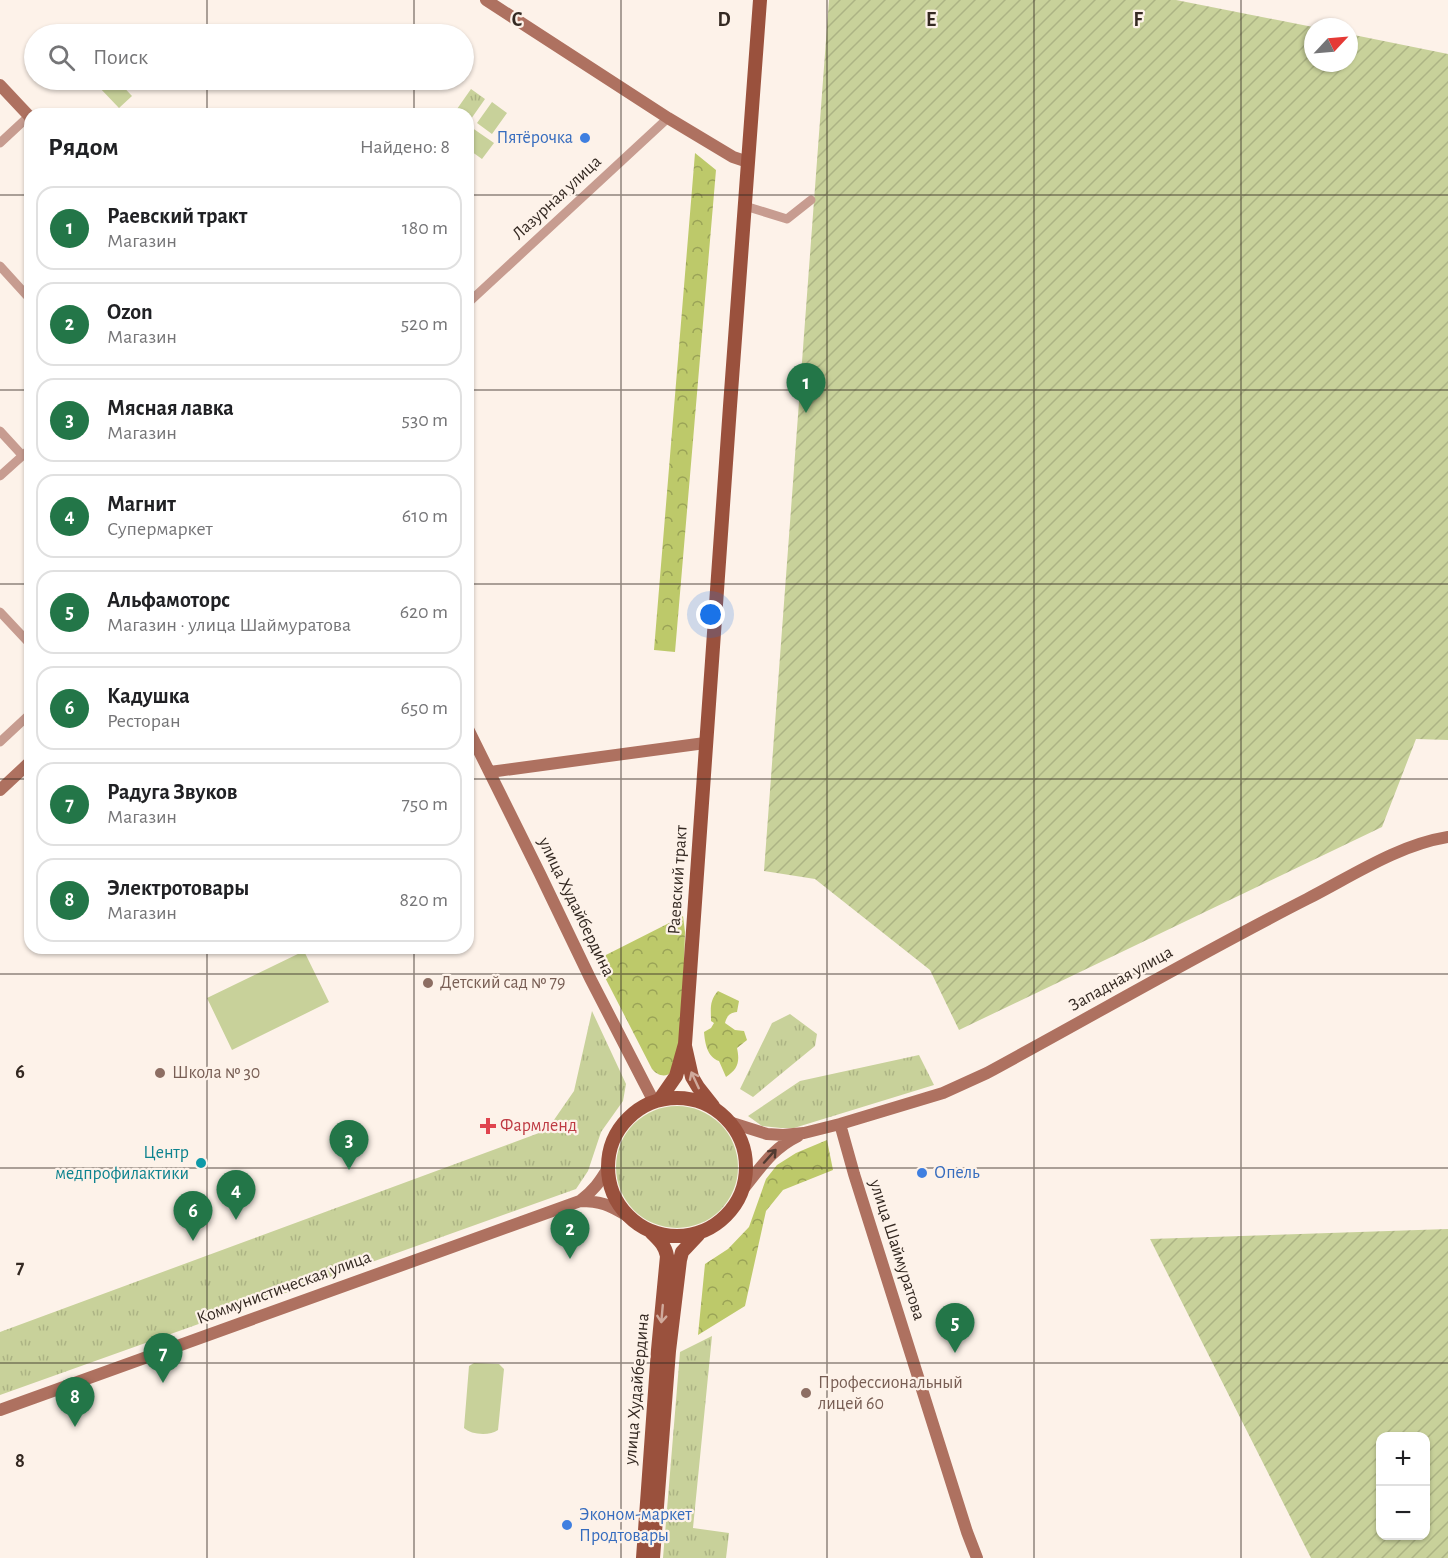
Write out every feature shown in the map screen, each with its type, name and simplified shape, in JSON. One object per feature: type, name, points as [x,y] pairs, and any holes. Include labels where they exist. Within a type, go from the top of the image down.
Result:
[{"type":"main road","points":[[486,0],[668,118],[733,157],[748,162]]},
{"type":"main road","name":"Раевский тракт","points":[[657,1100],[676,1076],[685,1044],[760,0]]},
{"type":"main road","points":[[0,85],[24,111]]},
{"type":"main road","name":"улица Худайбердина","points":[[474,741],[590,978],[657,1100]]},
{"type":"main road","points":[[490,772],[705,743]]},
{"type":"main road","points":[[0,790],[24,768]]},
{"type":"main road","name":"Западная улица","points":[[729,1122],[767,1134],[804,1133],[953,1090],[1373,864],[1418,845],[1448,837]]},
{"type":"main road","name":"Раевский тракт","points":[[685,1044],[692,1077],[716,1110]]},
{"type":"main road","points":[[682,1098],[698,1101],[716,1110],[736,1131],[746,1154],[747,1171],[744,1188],[728,1215],[698,1235],[682,1237],[668,1236],[649,1230],[626,1215],[615,1199],[608,1168],[610,1150],[624,1122],[635,1110],[657,1100],[682,1098]]},
{"type":"main road","name":"улица Шаймуратова","points":[[840,1124],[966,1532],[977,1558]]},
{"type":"main road","name":"Западная улица","points":[[744,1188],[773,1152],[804,1133]]},
{"type":"main road","name":"Коммунистическая улица","points":[[580,1202],[594,1191],[608,1168]]},
{"type":"main road","name":"Коммунистическая улица","points":[[0,1410],[580,1202],[596,1201],[609,1205],[626,1215]]},
{"type":"main road","name":"улица Худайбердина","points":[[643,1558],[667,1256],[661,1242],[649,1230]]},
{"type":"main road","name":"улица Худайбердина","points":[[653,1558],[669,1351],[680,1260],[682,1252],[698,1235]]},
{"type":"street","name":"Лазурная улица","points":[[474,297],[668,118]]},
{"type":"street","points":[[0,143],[24,122]]},
{"type":"street","points":[[745,207],[787,219],[811,200]]},
{"type":"street","points":[[0,266],[24,292]]},
{"type":"street","points":[[0,431],[24,450]]},
{"type":"street","points":[[0,476],[24,454]]},
{"type":"street","points":[[0,612],[24,638]]},
{"type":"street","points":[[0,742],[24,720]]},
{"type":"green space","points":[[829,0],[1176,0],[1304,25],[1304,72],[1358,72],[1358,36],[1448,54],[1448,740],[1416,739],[1382,827],[959,1030],[930,970],[815,879],[764,871]]},
{"type":"green space","points":[[102,90],[126,90],[132,96],[119,108]]},
{"type":"green space","points":[[470,90],[485,99],[474,115],[474,108],[458,108]]},
{"type":"green space","points":[[492,102],[507,113],[492,134],[477,123]]},
{"type":"green space","points":[[474,129],[494,143],[482,159],[474,153]]},
{"type":"green space","points":[[695,153],[716,170],[675,652],[654,650]]},
{"type":"green space","points":[[683,916],[685,932],[682,1027],[676,1062],[670,1073],[662,1075],[652,1069],[596,960]]},
{"type":"green space","points":[[298,954],[305,954],[329,1002],[232,1050],[207,998]]},
{"type":"green space","points":[[718,991],[739,1001],[737,1012],[729,1015],[725,1023],[735,1030],[744,1031],[747,1040],[737,1048],[737,1065],[726,1077],[719,1061],[709,1053],[704,1032],[714,1023],[711,1021],[711,1005]]},
{"type":"green space","points":[[592,1011],[626,1084],[623,1101],[601,1132],[588,1171],[576,1189],[0,1395],[0,1332],[547,1130],[574,1091]]},
{"type":"green space","points":[[790,1014],[817,1034],[815,1046],[753,1097],[740,1089],[772,1023]]},
{"type":"green space","points":[[919,1055],[934,1085],[794,1128],[762,1126],[748,1116],[800,1081]]},
{"type":"green space","points":[[677,1106],[701,1110],[720,1124],[734,1143],[738,1167],[734,1191],[720,1210],[701,1224],[677,1228],[653,1224],[634,1210],[620,1191],[616,1167],[620,1143],[634,1124],[653,1110]]},
{"type":"green space","points":[[827,1140],[833,1170],[783,1190],[766,1211],[745,1306],[698,1335],[705,1264],[728,1249],[749,1227],[766,1179],[777,1165],[796,1153]]},
{"type":"green space","points":[[1448,1229],[1448,1558],[1311,1558],[1150,1239]]},
{"type":"green space","points":[[712,1336],[693,1528],[729,1533],[726,1558],[663,1558],[680,1352]]},
{"type":"green space","points":[[474,1363],[499,1364],[504,1369],[498,1430],[486,1434],[464,1428],[469,1366]]},
{"type":"place","name":"Пятёрочка","points":[[585,138]]},
{"type":"place","name":"Раевский тракт","points":[[806,413]]},
{"type":"place","name":"Детский сад № 79","points":[[428,983]]},
{"type":"place","name":"Школа № 30","points":[[160,1073]]},
{"type":"place","name":"Фармленд","points":[[488,1126]]},
{"type":"place","name":"Центр медпрофилактики","points":[[201,1163]]},
{"type":"place","name":"Мясная лавка","points":[[349,1170]]},
{"type":"place","name":"Опель","points":[[922,1173]]},
{"type":"place","name":"Магнит","points":[[236,1220]]},
{"type":"place","name":"Кадушка","points":[[193,1241]]},
{"type":"place","name":"Ozon","points":[[570,1259]]},
{"type":"place","name":"Альфамоторс","points":[[955,1353]]},
{"type":"place","name":"Радуга Звуков","points":[[163,1383]]},
{"type":"place","name":"Профессиональный лицей 60","points":[[806,1393]]},
{"type":"place","name":"Электротовары","points":[[75,1427]]},
{"type":"place","name":"Эконом-маркет Продтовары","points":[[567,1525]]}]
